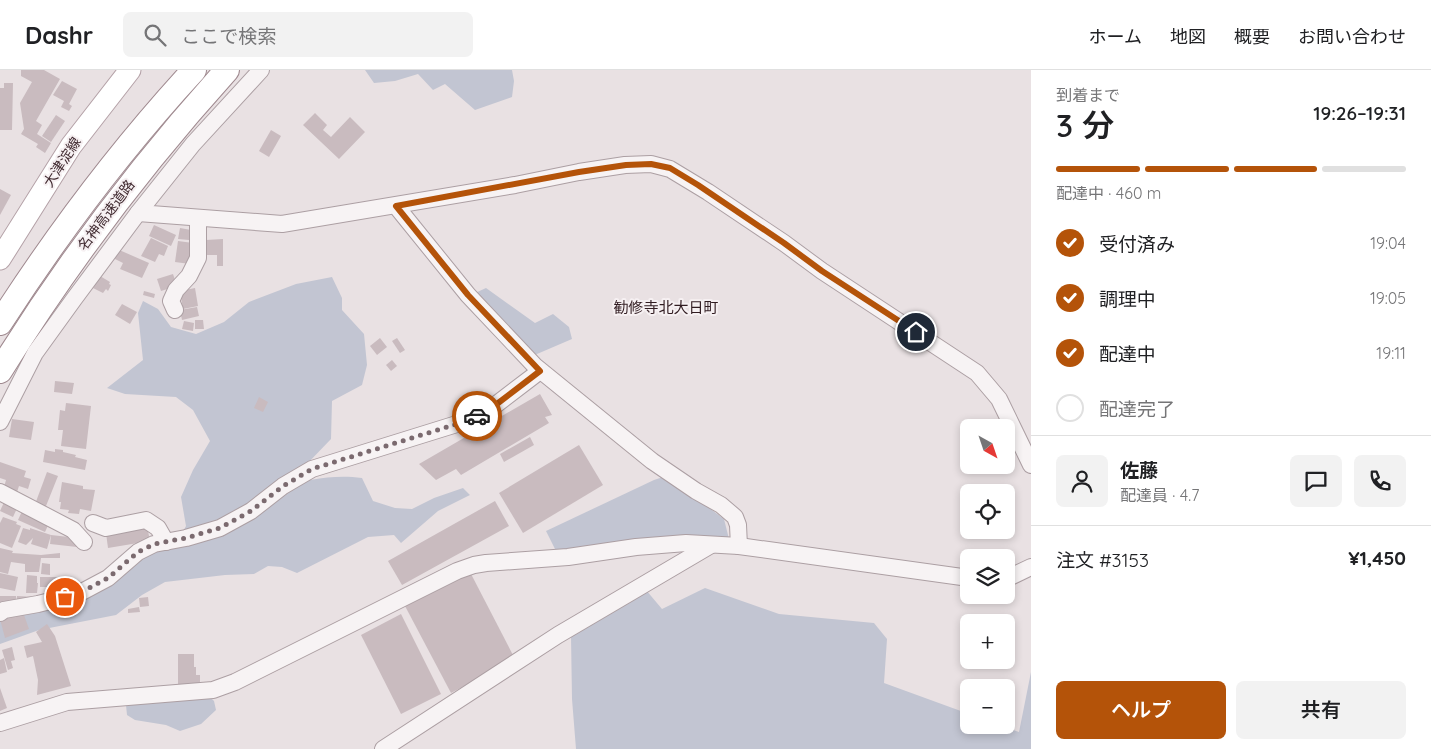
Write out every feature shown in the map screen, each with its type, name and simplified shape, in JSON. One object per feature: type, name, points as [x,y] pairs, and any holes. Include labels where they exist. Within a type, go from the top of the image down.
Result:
[{"type":"highway","name":"名神高速道路","points":[[0,323],[85,199],[168,98],[194,70]]},
{"type":"highway","name":"名神高速道路","points":[[0,371],[53,289],[105,216],[182,120],[227,70]]},
{"type":"main road","name":"大津淀線","points":[[0,259],[71,146],[130,70]]},
{"type":"street","points":[[0,422],[35,353],[138,213],[193,144],[262,70]]},
{"type":"street","points":[[138,213],[282,224],[396,206],[626,165],[651,164],[670,168],[977,373],[999,399],[1031,465]]},
{"type":"street","points":[[396,206],[468,295],[540,371],[652,461],[696,491],[721,505],[735,517],[738,525],[739,546]]},
{"type":"street","points":[[174,310],[171,301],[176,290],[189,276],[198,258],[198,218]]},
{"type":"street","points":[[0,612],[78,594],[108,578],[138,552],[154,544],[220,528],[251,511],[283,486],[312,469],[460,423],[485,413],[540,371]]},
{"type":"street","points":[[0,492],[73,530],[84,542]]},
{"type":"street","points":[[93,523],[106,528],[146,520],[158,528],[166,542]]},
{"type":"street","points":[[0,723],[67,702],[213,690],[235,682],[458,571],[474,565],[568,557],[636,547],[686,543],[739,546],[960,577]]},
{"type":"street","points":[[383,749],[558,635],[711,545]]},
{"type":"street","points":[[1015,574],[1031,567]]},
{"type":"shaded area","points":[[365,70],[512,70],[514,81],[512,97],[475,110],[445,84],[433,90],[418,74],[395,81],[374,83]]},
{"type":"shaded area","points":[[332,277],[342,298],[342,310],[364,334],[367,365],[362,385],[332,401],[331,439],[306,465],[280,487],[331,477],[362,478],[373,501],[395,508],[412,509],[434,498],[463,488],[470,495],[438,511],[401,543],[394,535],[368,537],[297,573],[282,567],[268,566],[254,574],[225,575],[165,582],[142,595],[116,615],[39,630],[0,644],[0,617],[72,599],[109,569],[177,543],[186,526],[181,497],[193,470],[210,441],[193,410],[176,397],[125,394],[107,388],[143,360],[138,313],[143,301],[158,309],[171,327],[196,334],[224,322],[249,302],[296,284]]},
{"type":"shaded area","points":[[486,288],[535,323],[553,314],[569,327],[572,339],[530,357],[473,294]]},
{"type":"shaded area","points":[[666,476],[724,519],[729,539],[556,551],[546,531]]},
{"type":"shaded area","points":[[705,588],[779,614],[874,623],[887,639],[884,683],[960,711],[960,734],[1015,734],[1015,731],[1019,732],[1031,672],[1031,749],[576,749],[572,699],[571,636],[646,590],[662,609]]},
{"type":"shaded area","points":[[208,695],[214,701],[216,710],[201,724],[180,731],[166,725],[135,720],[127,715],[126,705]]},
{"type":"building","points":[[21,70],[44,70],[60,79],[36,121],[42,125],[37,134],[51,143],[45,153],[36,147],[38,144],[21,134],[24,129],[20,103],[32,82],[21,76]]},
{"type":"building","points":[[62,81],[77,89],[69,104],[72,106],[69,111],[61,107],[64,101],[53,95]]},
{"type":"building","points":[[4,83],[13,83],[12,130],[0,130],[0,88],[4,88]]},
{"type":"building","points":[[315,113],[327,125],[323,130],[331,137],[350,117],[365,132],[339,159],[303,125]]},
{"type":"building","points":[[56,115],[65,121],[51,142],[42,136]]},
{"type":"building","points":[[271,130],[281,136],[269,157],[259,151]]},
{"type":"building","points":[[0,189],[11,195],[0,215]]},
{"type":"building","points":[[154,225],[176,235],[171,246],[149,236]]},
{"type":"building","points":[[180,228],[191,230],[189,240],[178,239]]},
{"type":"building","points":[[151,238],[168,246],[164,256],[159,254],[155,262],[141,256]]},
{"type":"building","points":[[223,239],[223,266],[217,266],[217,255],[206,255],[206,240]]},
{"type":"building","points":[[178,241],[193,243],[190,264],[175,262]]},
{"type":"building","points":[[117,249],[149,263],[142,278],[120,269],[123,263],[113,258]]},
{"type":"building","points":[[173,274],[177,286],[161,291],[157,279]]},
{"type":"building","points":[[100,276],[110,282],[109,284],[111,285],[108,291],[106,289],[103,293],[93,288]]},
{"type":"building","points":[[195,288],[198,306],[183,309],[180,291]]},
{"type":"building","points":[[144,291],[155,294],[154,298],[143,295]]},
{"type":"building","points":[[122,304],[137,312],[130,324],[115,315]]},
{"type":"building","points":[[197,307],[199,316],[182,320],[180,310]]},
{"type":"building","points":[[195,320],[203,320],[204,329],[195,329]]},
{"type":"building","points":[[184,321],[194,323],[193,331],[182,329]]},
{"type":"building","points":[[380,338],[387,347],[377,355],[370,346]]},
{"type":"building","points":[[397,338],[405,350],[400,353],[392,341]]},
{"type":"building","points":[[392,360],[397,366],[391,371],[386,365]]},
{"type":"building","points":[[55,381],[74,383],[72,394],[54,392]]},
{"type":"building","points":[[540,394],[552,415],[545,417],[549,423],[461,475],[456,469],[436,480],[419,464]]},
{"type":"building","points":[[259,397],[268,402],[263,412],[254,408]]},
{"type":"building","points":[[66,403],[91,406],[86,449],[61,446],[63,430],[58,430],[60,410],[65,411]]},
{"type":"building","points":[[12,419],[34,422],[31,440],[9,437]]},
{"type":"building","points":[[530,437],[534,445],[504,462],[500,454]]},
{"type":"building","points":[[579,445],[603,485],[523,533],[499,493]]},
{"type":"building","points":[[55,449],[63,450],[63,452],[76,455],[75,457],[87,460],[85,470],[43,462],[45,450],[55,452]]},
{"type":"building","points":[[0,462],[26,471],[24,477],[31,479],[28,489],[19,486],[17,492],[4,487],[6,480],[0,478]]},
{"type":"building","points":[[47,472],[58,476],[44,511],[34,507]]},
{"type":"building","points":[[62,482],[83,486],[83,489],[95,490],[91,511],[80,509],[79,514],[68,513],[69,510],[60,509],[61,502],[59,502]]},
{"type":"building","points":[[6,498],[19,504],[13,517],[0,511]]},
{"type":"building","points":[[495,501],[509,526],[402,585],[388,561]]},
{"type":"building","points":[[23,509],[50,521],[45,532],[18,520]]},
{"type":"building","points":[[3,517],[17,522],[16,524],[21,526],[12,548],[0,543],[0,523]]},
{"type":"building","points":[[147,526],[150,541],[108,548],[106,533]]},
{"type":"building","points":[[23,528],[30,530],[30,528],[51,535],[47,549],[31,544],[33,538],[26,545],[18,542]]},
{"type":"building","points":[[51,535],[78,538],[77,547],[50,544]]},
{"type":"building","points":[[0,548],[13,551],[12,553],[41,555],[60,553],[60,558],[41,558],[39,572],[25,572],[25,564],[11,562],[8,574],[0,572]]},
{"type":"building","points":[[42,563],[50,564],[50,575],[41,574]]},
{"type":"building","points":[[470,572],[515,659],[451,693],[405,606]]},
{"type":"building","points":[[0,573],[18,577],[15,591],[0,588]]},
{"type":"building","points":[[27,575],[37,576],[37,593],[26,593]]},
{"type":"building","points":[[40,577],[61,577],[60,587],[40,587]]},
{"type":"building","points":[[0,596],[16,596],[17,603],[17,596],[36,597],[36,602],[0,606]]},
{"type":"building","points":[[148,597],[149,606],[140,607],[139,598]]},
{"type":"building","points":[[139,607],[140,612],[128,613],[128,609]]},
{"type":"building","points":[[19,613],[20,616],[24,615],[29,629],[5,638],[0,619]]},
{"type":"building","points":[[401,614],[441,694],[401,714],[361,635]]},
{"type":"building","points":[[47,624],[55,636],[71,686],[37,695],[38,680],[33,656],[27,658],[24,646],[42,642],[36,632]]},
{"type":"building","points":[[12,647],[15,660],[11,661],[13,668],[8,670],[2,650]]},
{"type":"building","points":[[178,654],[194,654],[194,667],[196,667],[196,675],[200,675],[200,684],[178,684]]},
{"type":"building","points":[[4,658],[7,672],[0,674],[0,660]]},
{"type":"building","points":[[0,688],[7,708],[0,711]]},
{"type":"way so far","points":[[65,597],[78,594],[108,578],[138,552],[154,544],[186,538],[220,528],[251,511],[283,486],[312,469],[477,416]]},
{"type":"district","name":"勧修寺北大日町","points":[[666,308]]},
{"type":"route","points":[[477,416],[485,413],[540,371],[468,295],[396,206],[626,165],[651,164],[670,168],[916,332]]}]
